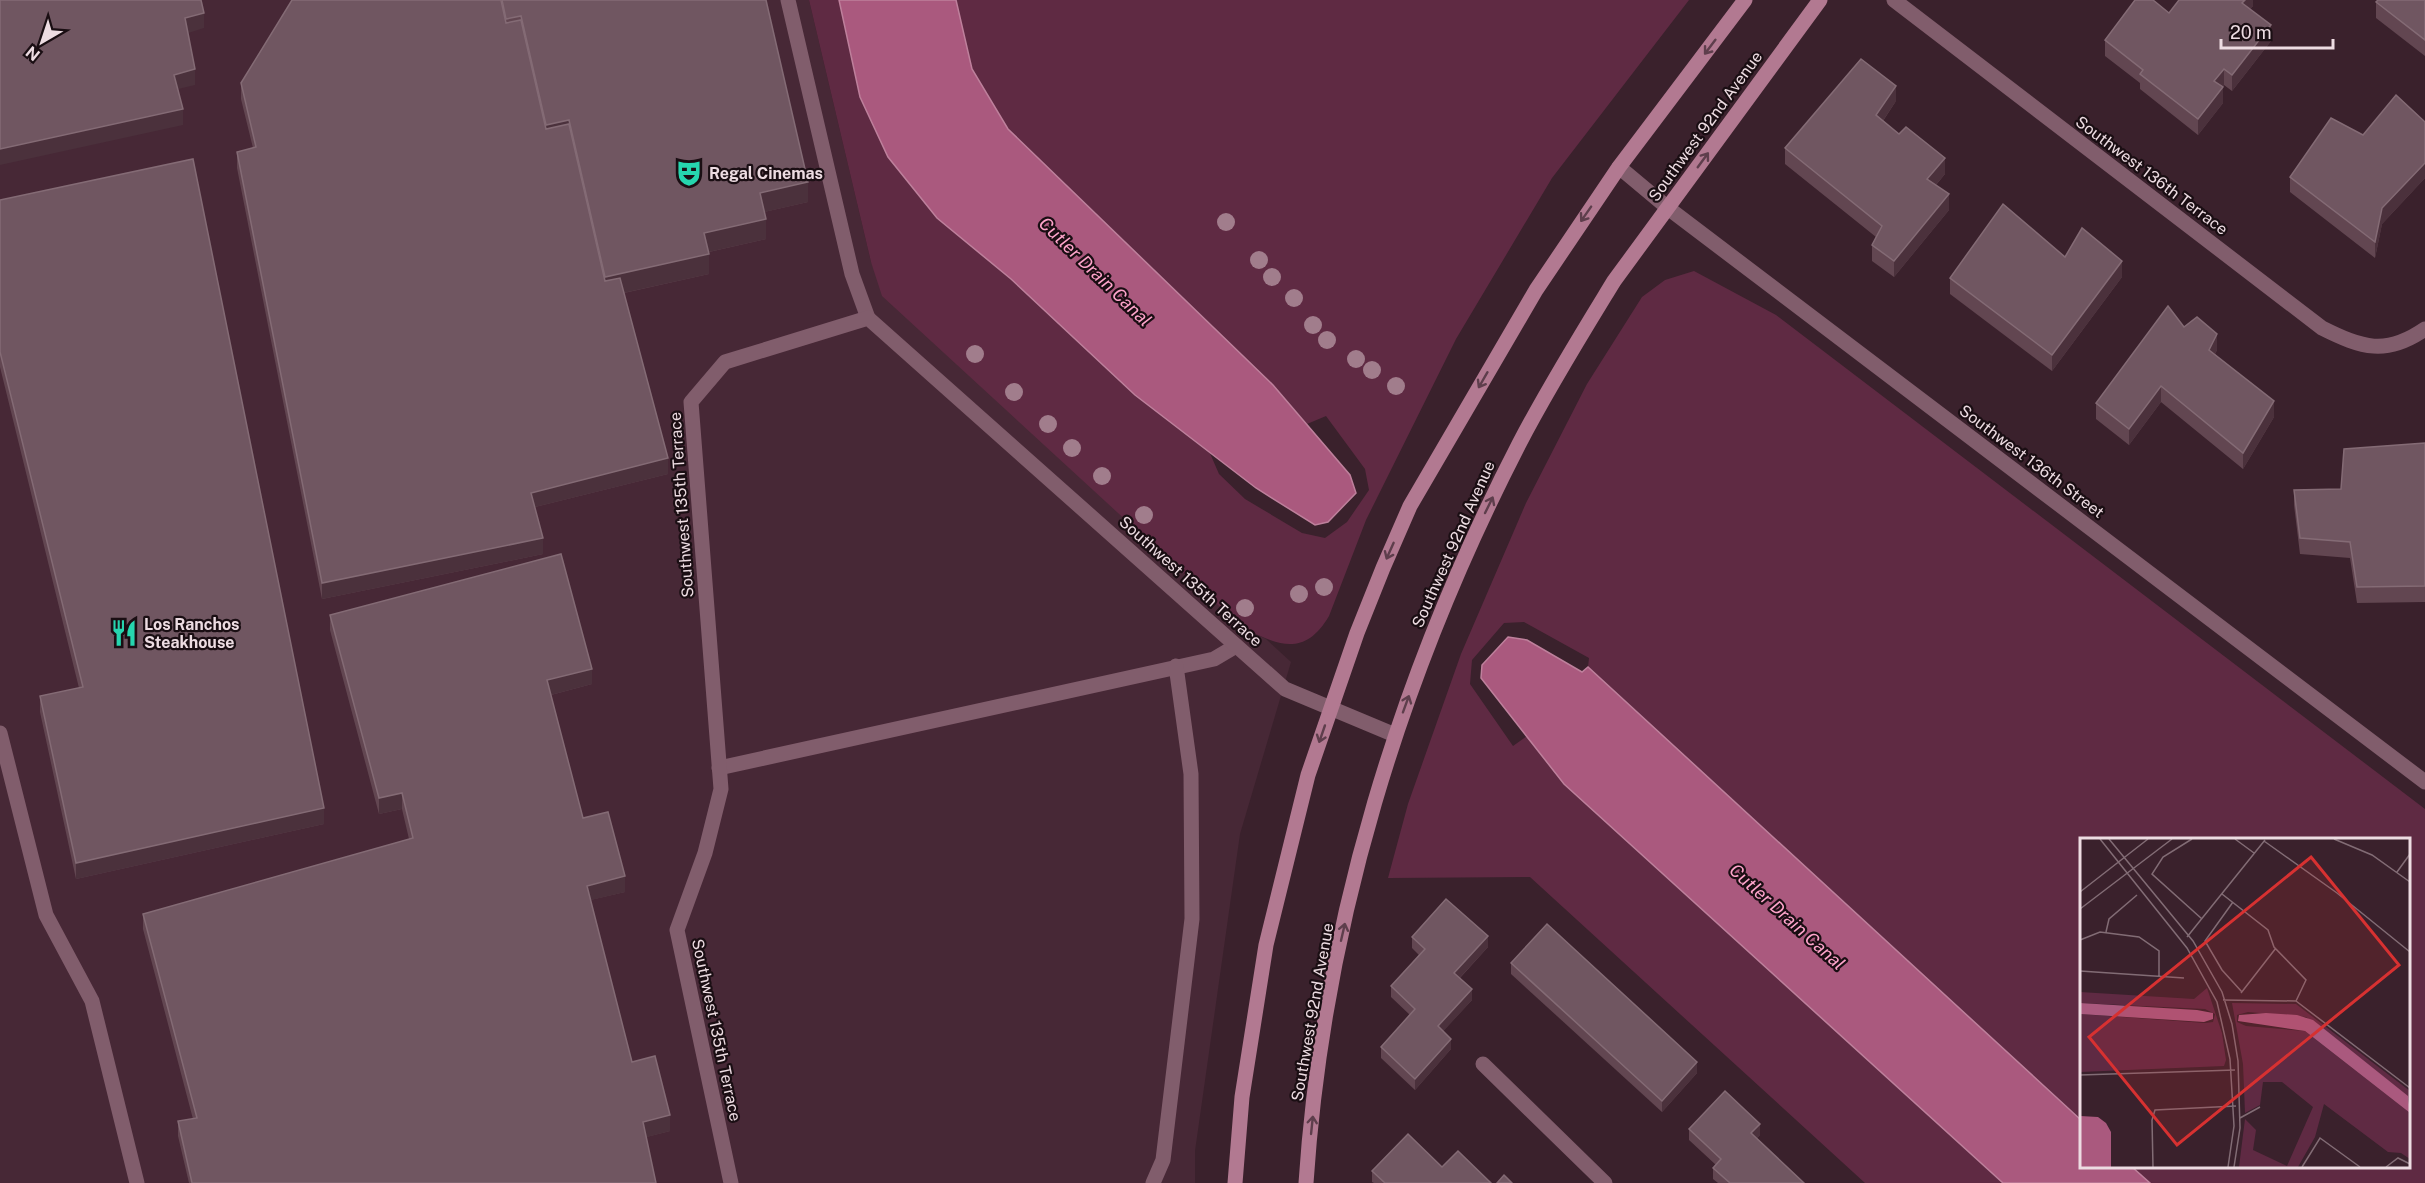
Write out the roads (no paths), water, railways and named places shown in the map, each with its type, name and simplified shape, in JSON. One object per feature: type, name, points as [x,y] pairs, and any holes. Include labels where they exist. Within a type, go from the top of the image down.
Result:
[{"type":"street","points":[[788,0],[852,274],[868,318]]},
{"type":"street","points":[[1235,1183],[1242,1097],[1266,945],[1308,774],[1357,633],[1410,506],[1536,290],[1574,230],[1745,0]]},
{"type":"street","name":"Southwest 92nd Avenue","points":[[1306,1183],[1321,1052],[1338,954],[1368,830],[1395,735],[1441,610],[1520,442],[1557,375],[1609,290],[1820,0]]},
{"type":"street","name":"Southwest 136th Terrace","points":[[1894,0],[2322,328],[2347,340],[2368,345],[2403,344],[2425,329]]},
{"type":"street","name":"Southwest 136th Street","points":[[1619,167],[1668,207],[2425,782]]},
{"type":"street","name":"Southwest 135th Terrace","points":[[730,1183],[678,930],[705,853],[721,789],[692,402],[726,362],[868,318],[1285,689],[1395,735]]},
{"type":"street","points":[[719,768],[1214,659],[1236,646]]},
{"type":"street","points":[[1153,1183],[1163,1160],[1192,919],[1191,774],[1176,666]]},
{"type":"street","points":[[0,733],[46,915],[92,1001],[137,1183]]},
{"type":"street","points":[[1483,1064],[1605,1183]]},
{"type":"water","name":"Cutler Drain Canal","points":[[839,0],[956,0],[972,69],[1008,129],[1273,385],[1350,475],[1356,493],[1328,522],[1315,525],[1256,488],[1135,395],[1011,279],[937,218],[888,157],[860,97]]},
{"type":"water","name":"Cutler Drain Canal","points":[[1508,637],[1527,640],[1582,672],[1588,667],[2080,1119],[2080,1168],[2133,1168],[2150,1183],[2003,1183],[1564,784],[1481,678],[1482,665]]},
{"type":"place","name":"Regal Cinemas","points":[[689,173]]},
{"type":"place","name":"Los Ranchos Steakhouse","points":[[124,633]]}]
